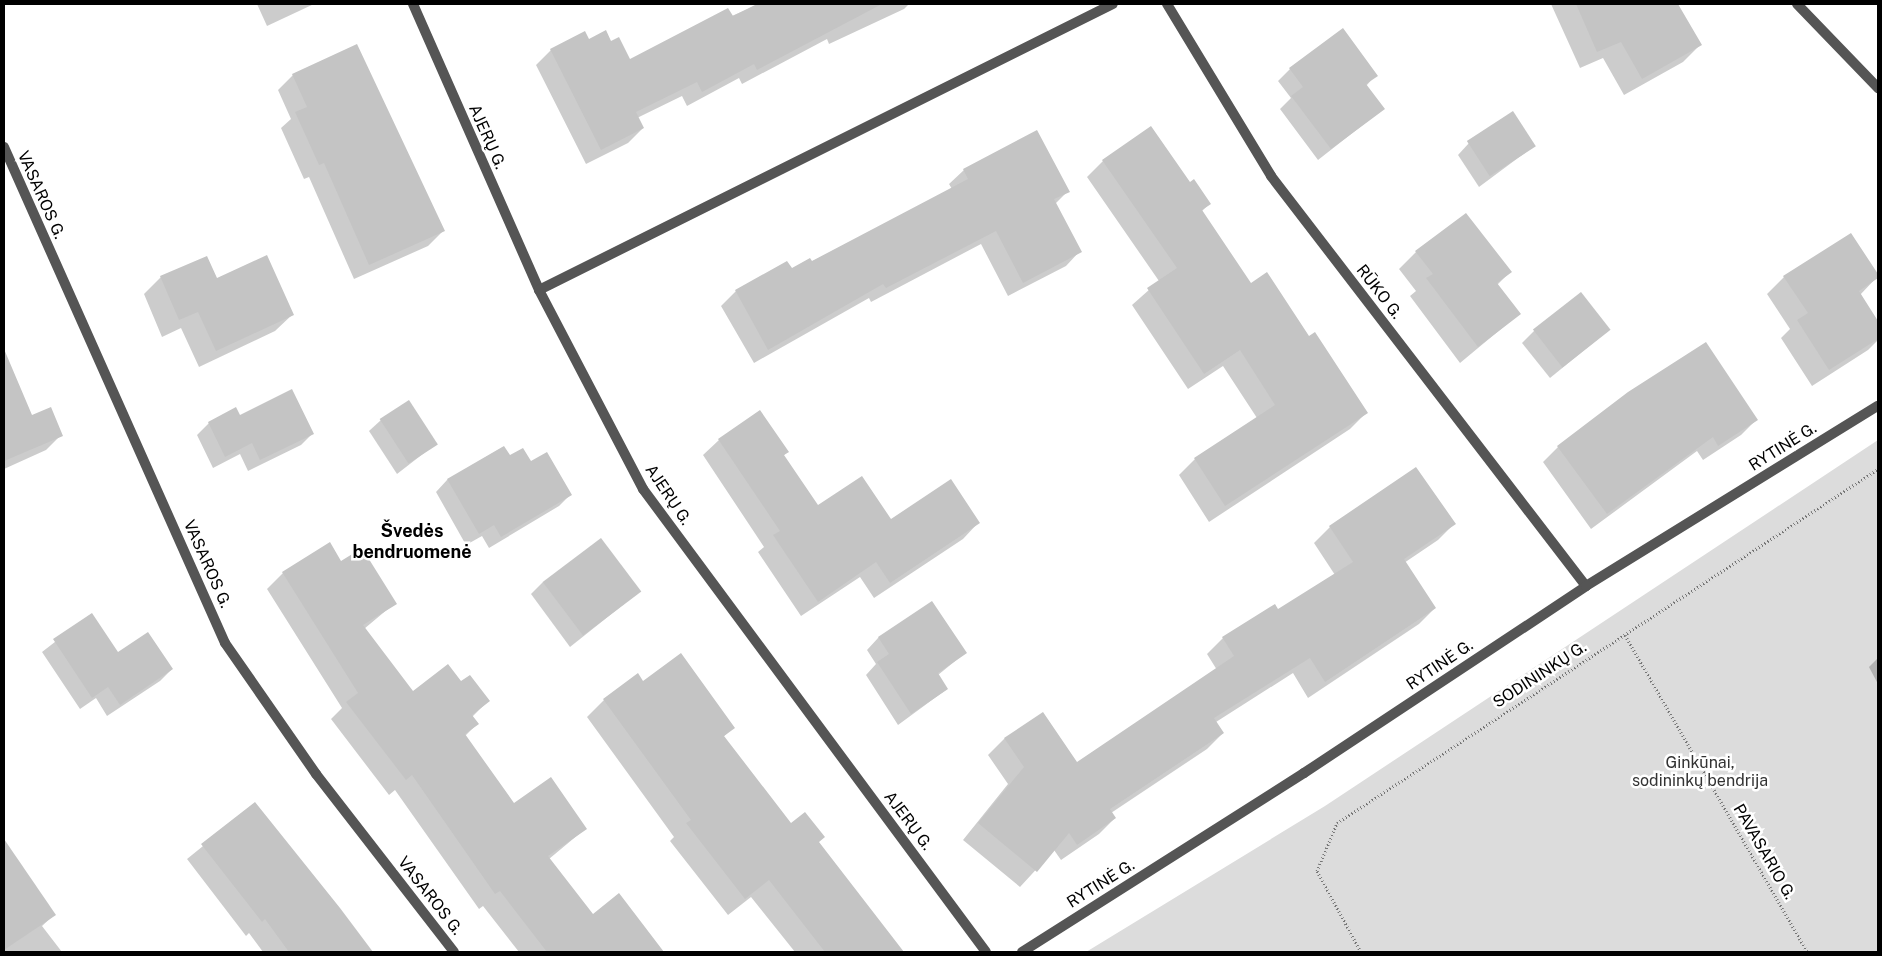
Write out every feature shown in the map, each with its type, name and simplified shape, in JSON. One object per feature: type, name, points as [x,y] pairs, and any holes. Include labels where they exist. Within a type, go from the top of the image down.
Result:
[{"type":"street","name":"AJERŲ G.","points":[[413,4],[538,290],[643,489],[986,952]]},
{"type":"street","points":[[538,290],[1113,4]]},
{"type":"street","name":"RŪKO G.","points":[[1167,4],[1271,176],[1586,586]]},
{"type":"street","points":[[1797,4],[1878,88]]},
{"type":"street","name":"VASAROS G.","points":[[4,147],[225,643],[316,774],[454,952]]},
{"type":"street","name":"RYTINĖ G.","points":[[1022,952],[1304,773],[1586,586],[1878,406]]},
{"type":"path","name":"SODININKŲ G.","points":[[1361,952],[1316,871],[1337,823],[1878,469]]},
{"type":"path","name":"PAVASARIO G.","points":[[1625,635],[1807,952]]},
{"type":"green space","name":"Ginkūnai, sodininkų bendrija","points":[[1878,440],[1878,952],[1086,952],[1325,806]]},
{"type":"building","points":[[757,4],[882,4],[757,70],[754,64],[702,92],[697,82],[636,112],[644,128],[601,150],[550,49],[585,31],[589,39],[606,30],[611,41],[619,37],[630,59],[728,8],[733,16]]},
{"type":"building","points":[[1576,4],[1678,4],[1702,45],[1642,79],[1621,42],[1597,52]]},
{"type":"building","points":[[1343,28],[1378,76],[1366,84],[1385,109],[1331,149],[1291,96],[1303,87],[1289,68]]},
{"type":"building","points":[[357,44],[445,231],[369,265],[324,163],[319,165],[295,112],[307,107],[292,74]]},
{"type":"building","points":[[1513,111],[1536,146],[1490,176],[1467,141]]},
{"type":"building","points":[[1151,126],[1190,182],[1194,179],[1211,204],[1202,210],[1251,283],[1267,272],[1309,336],[1315,332],[1368,413],[1225,506],[1194,458],[1275,405],[1240,350],[1204,374],[1147,288],[1177,268],[1102,160]]},
{"type":"building","points":[[1037,130],[1070,192],[1054,199],[1082,252],[1023,283],[996,231],[886,288],[883,284],[768,350],[735,290],[787,261],[792,268],[810,258],[812,261],[968,179],[963,169]]},
{"type":"building","points":[[1466,213],[1512,272],[1497,283],[1521,314],[1478,347],[1426,278],[1433,274],[1415,251]]},
{"type":"building","points":[[1851,233],[1878,274],[1878,278],[1859,291],[1878,321],[1878,339],[1829,370],[1797,320],[1808,313],[1783,276]]},
{"type":"building","points":[[267,255],[294,315],[216,351],[198,312],[179,320],[160,276],[207,256],[217,278]]},
{"type":"building","points":[[1581,292],[1611,330],[1562,367],[1533,330]]},
{"type":"building","points":[[1706,342],[1758,420],[1718,446],[1713,437],[1607,514],[1557,446],[1628,392]]},
{"type":"building","points":[[4,349],[32,415],[51,407],[63,436],[4,461]]},
{"type":"building","points":[[292,389],[314,434],[260,460],[252,443],[225,457],[208,422],[236,407],[240,415]]},
{"type":"building","points":[[409,400],[438,444],[409,464],[380,419]]},
{"type":"building","points":[[760,410],[789,452],[784,455],[818,505],[862,476],[891,519],[951,479],[980,523],[890,583],[876,562],[818,602],[773,535],[780,531],[718,439]]},
{"type":"building","points":[[504,446],[510,455],[523,448],[531,461],[547,452],[572,495],[501,537],[494,525],[479,534],[447,479]]},
{"type":"building","points":[[1416,467],[1456,524],[1404,559],[1436,608],[1325,682],[1310,658],[1214,718],[1224,733],[1110,809],[1116,818],[1077,845],[1069,833],[1037,872],[978,823],[1024,767],[1004,738],[1043,712],[1077,762],[1234,656],[1222,637],[1275,604],[1278,609],[1353,562],[1329,526]]},
{"type":"building","points":[[601,538],[641,592],[583,635],[543,582]]},
{"type":"building","points":[[330,542],[341,561],[362,548],[397,604],[363,625],[413,691],[448,664],[461,681],[470,675],[490,701],[472,715],[479,724],[465,734],[514,803],[551,777],[587,829],[548,856],[593,914],[619,893],[664,952],[547,952],[500,891],[495,894],[412,775],[406,780],[346,702],[358,693],[282,572]]},
{"type":"building","points":[[932,601],[967,653],[938,673],[948,689],[911,714],[877,662],[889,654],[878,637]]},
{"type":"building","points":[[92,613],[118,652],[148,632],[173,669],[120,705],[108,687],[92,698],[53,639]]},
{"type":"building","points":[[681,653],[735,728],[724,736],[791,823],[805,812],[825,837],[819,842],[904,952],[825,952],[769,880],[745,899],[686,823],[691,820],[603,699],[638,673],[643,681]]},
{"type":"building","points":[[255,802],[373,952],[289,952],[265,919],[262,922],[201,844]]},
{"type":"building","points":[[4,839],[56,915],[4,950]]},
{"type":"district","name":"Švedės bendruomenė","points":[[412,542]]}]
